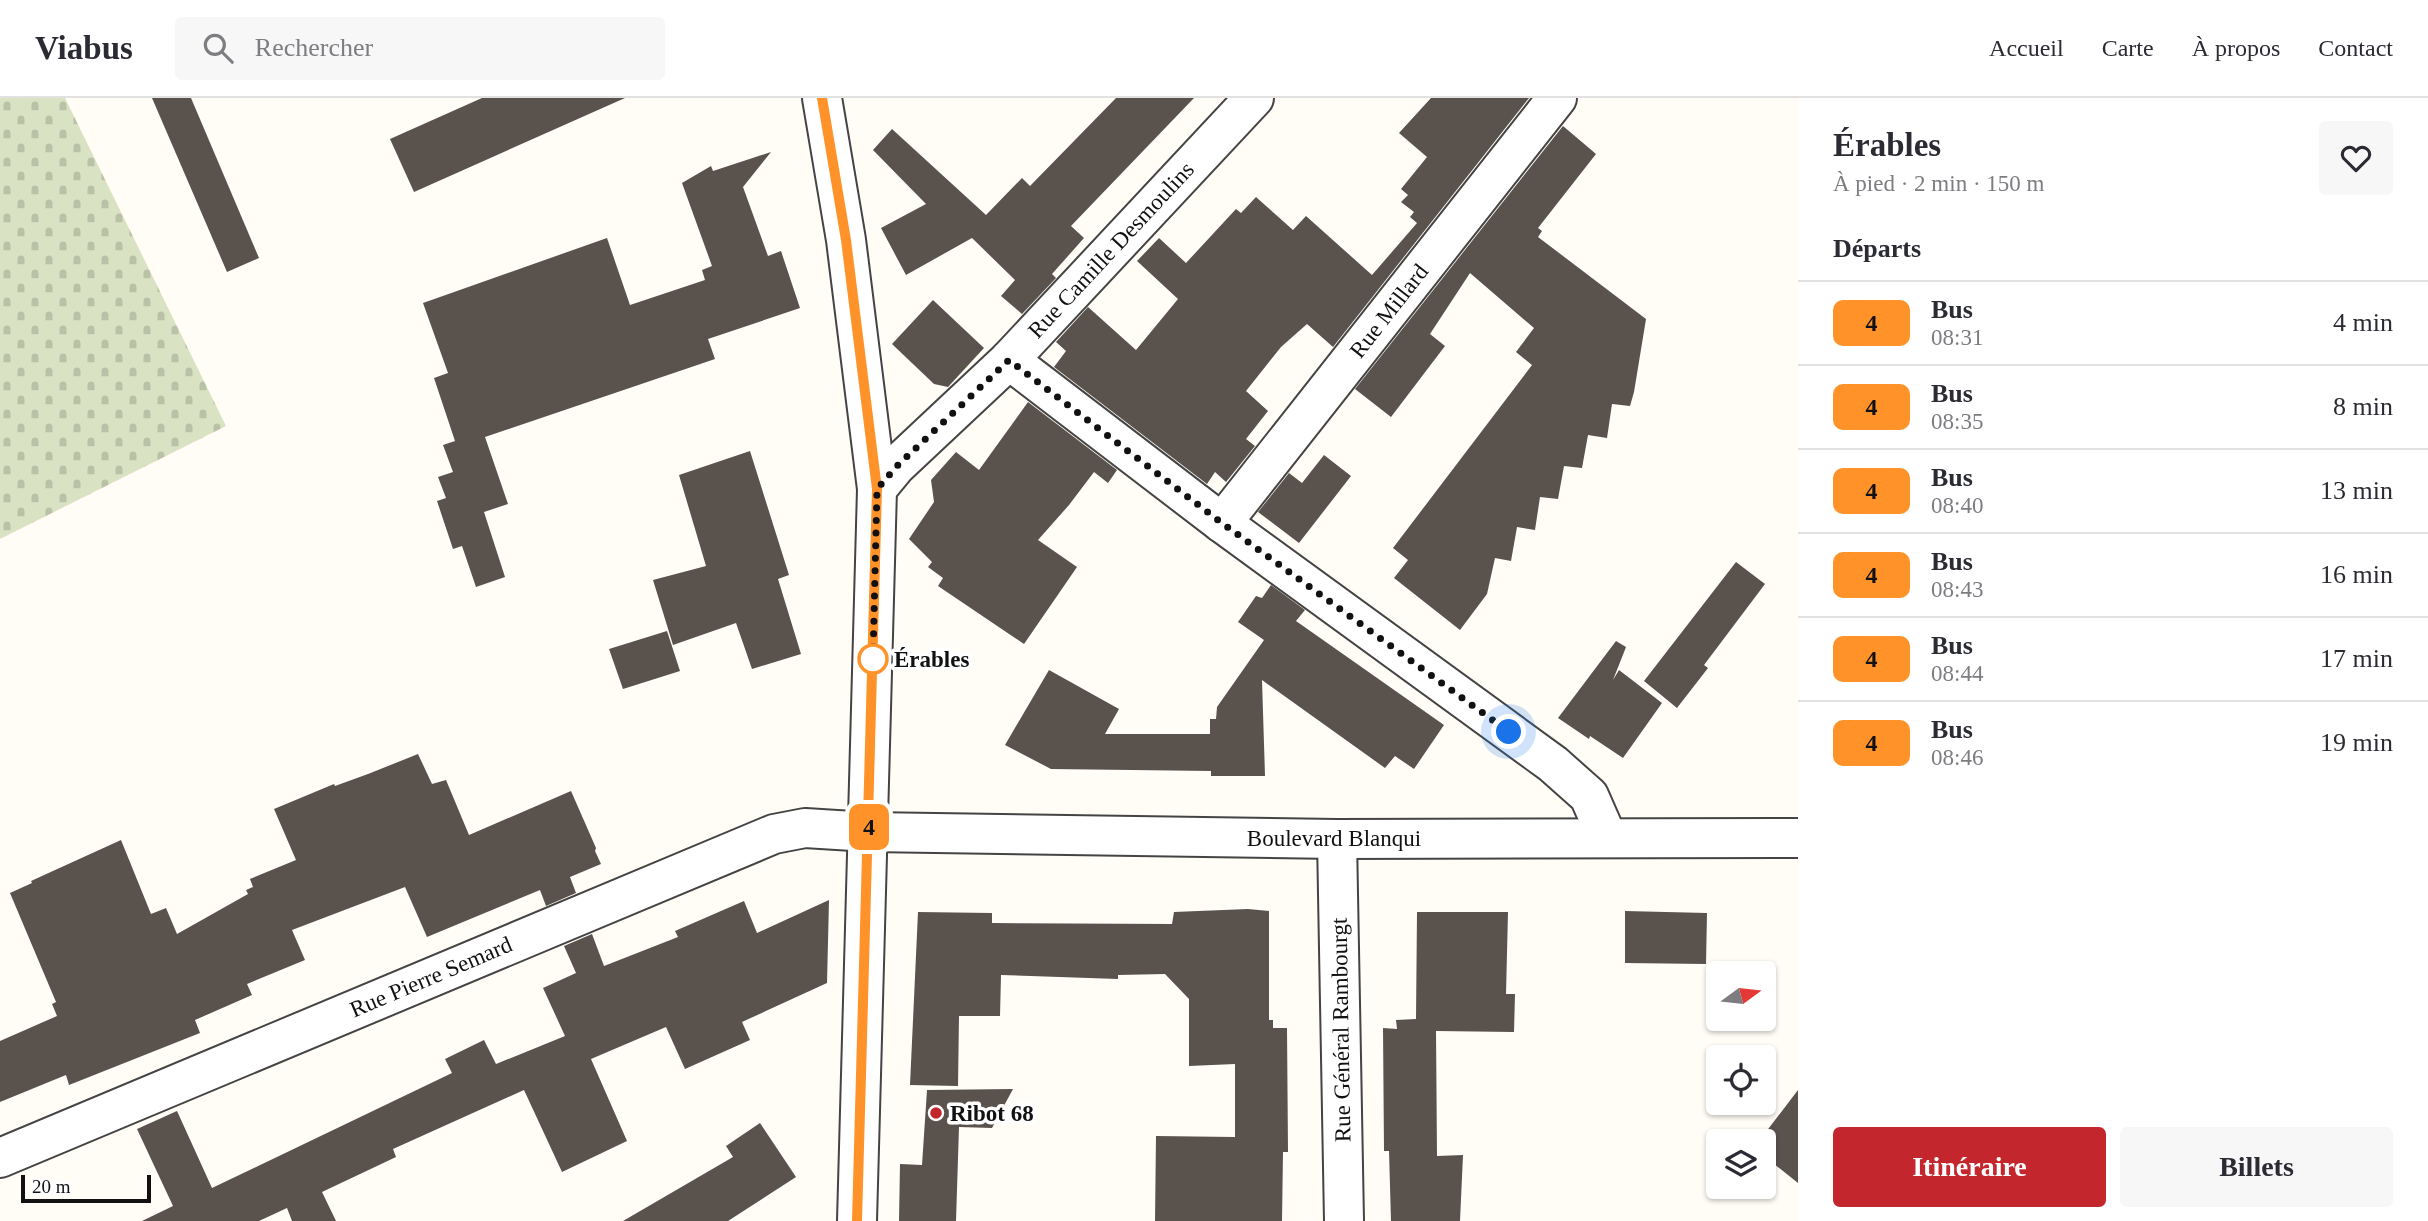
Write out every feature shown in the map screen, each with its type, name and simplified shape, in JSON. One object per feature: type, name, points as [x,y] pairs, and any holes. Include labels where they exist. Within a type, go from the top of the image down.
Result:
[{"type":"street","points":[[822,98],[846,240],[877,489],[857,1221]]},
{"type":"street","name":"Rue Camille Desmoulins","points":[[877,489],[897,466],[1009,360],[1254,98]]},
{"type":"street","name":"Rue Millard","points":[[1222,523],[1557,98]]},
{"type":"street","points":[[1009,360],[1222,523],[1553,764],[1589,796],[1607,837]]},
{"type":"street","name":"Rue Pierre Semard","points":[[0,1158],[774,834],[805,828],[869,832]]},
{"type":"street","name":"Boulevard Blanqui","points":[[869,832],[1337,839],[1798,838]]},
{"type":"street","name":"Rue Général Rambourgt","points":[[1337,839],[1344,1221]]},
{"type":"green space","points":[[0,98],[65,98],[226,426],[0,539]]},
{"type":"building","points":[[152,98],[191,98],[259,258],[227,272]]},
{"type":"building","points":[[482,98],[625,98],[414,192],[390,139]]},
{"type":"building","points":[[1116,98],[1194,98],[1071,226],[1084,238],[1052,274],[1056,278],[1022,314],[1001,296],[1015,280],[972,238],[906,275],[881,228],[926,204],[873,150],[892,129],[986,215],[1022,178],[1030,186]]},
{"type":"building","points":[[1431,98],[1529,98],[1333,347],[1307,324],[1281,347],[1246,391],[1268,411],[1246,439],[1255,446],[1226,482],[1215,472],[1207,484],[1054,367],[1066,351],[1056,342],[1088,307],[1136,350],[1178,299],[1137,261],[1159,238],[1186,263],[1236,209],[1241,213],[1256,197],[1293,230],[1306,216],[1372,275],[1417,223],[1410,217],[1414,212],[1401,202],[1408,195],[1401,189],[1427,157],[1399,133]]},
{"type":"building","points":[[1563,126],[1596,154],[1538,228],[1542,231],[1538,237],[1646,319],[1634,392],[1630,406],[1612,404],[1607,438],[1588,435],[1582,468],[1564,466],[1558,499],[1540,497],[1535,530],[1517,527],[1511,561],[1495,558],[1487,594],[1460,630],[1394,578],[1408,560],[1393,548],[1532,365],[1516,352],[1534,328],[1470,273],[1430,334],[1445,346],[1391,417],[1355,389]]},
{"type":"building","points":[[771,152],[743,187],[768,256],[781,251],[800,308],[708,339],[715,359],[485,437],[508,504],[484,512],[505,577],[476,587],[462,546],[453,549],[437,501],[446,498],[438,477],[453,472],[443,445],[455,441],[434,378],[448,373],[423,303],[607,238],[630,305],[705,280],[702,270],[712,266],[682,183],[711,166],[713,171]]},
{"type":"building","points":[[933,300],[984,348],[948,387],[934,384],[892,344]]},
{"type":"building","points":[[1028,402],[1117,470],[1108,483],[1094,472],[1038,540],[1077,567],[1024,644],[938,586],[943,578],[928,567],[932,562],[909,539],[934,502],[931,480],[956,452],[979,470]]},
{"type":"building","points":[[750,451],[789,575],[778,579],[801,654],[752,669],[736,623],[673,645],[653,580],[706,566],[679,475]]},
{"type":"building","points":[[1324,455],[1351,476],[1299,543],[1258,512],[1289,473],[1302,483]]},
{"type":"building","points":[[1736,562],[1765,584],[1704,665],[1708,668],[1677,708],[1644,681]]},
{"type":"building","points":[[1271,585],[1305,610],[1296,621],[1444,725],[1414,769],[1395,756],[1385,768],[1262,680],[1265,776],[1211,776],[1211,771],[1051,769],[1005,745],[1049,670],[1119,709],[1105,734],[1210,734],[1210,719],[1216,719],[1217,707],[1264,640],[1238,622],[1256,596],[1262,598]]},
{"type":"building","points":[[667,631],[680,671],[623,689],[609,649]]},
{"type":"building","points":[[1616,641],[1626,647],[1613,680],[1619,670],[1662,703],[1623,758],[1558,718]]},
{"type":"building","points":[[418,754],[432,784],[446,780],[469,835],[571,791],[601,864],[570,877],[576,893],[546,906],[540,890],[427,937],[405,887],[292,930],[305,960],[247,984],[252,995],[195,1020],[200,1033],[69,1085],[66,1075],[0,1102],[0,1041],[57,1016],[52,1004],[56,1002],[10,893],[121,840],[151,914],[166,908],[177,934],[248,894],[246,890],[253,887],[250,879],[296,860],[274,809]]},
{"type":"building","points":[[829,900],[827,983],[742,1022],[750,1040],[685,1069],[666,1027],[591,1059],[627,1141],[562,1172],[524,1090],[393,1149],[396,1157],[322,1192],[336,1221],[292,1221],[287,1208],[259,1221],[142,1221],[173,1206],[137,1129],[177,1111],[212,1188],[452,1073],[445,1059],[484,1040],[496,1064],[565,1036],[543,988],[576,973],[564,946],[592,934],[604,966],[678,937],[675,931],[744,901],[757,933]]},
{"type":"building","points":[[1248,909],[1269,911],[1269,1020],[1273,1020],[1273,1028],[1287,1028],[1288,1152],[1283,1152],[1282,1221],[1155,1221],[1156,1136],[1235,1137],[1235,1064],[1189,1066],[1189,999],[1165,974],[1118,975],[1118,979],[1001,975],[1000,1016],[959,1016],[958,1086],[910,1085],[918,912],[992,913],[992,923],[1172,924],[1174,912]]},
{"type":"building","points":[[1625,911],[1707,913],[1706,964],[1625,963]]},
{"type":"building","points":[[1417,912],[1508,912],[1506,994],[1515,994],[1514,1032],[1436,1031],[1437,1156],[1463,1155],[1460,1221],[1391,1221],[1389,1151],[1384,1151],[1383,1028],[1397,1029],[1396,1020],[1416,1019]]},
{"type":"building","points":[[1013,1089],[992,1128],[959,1127],[956,1221],[899,1221],[900,1164],[922,1165],[927,1090]]},
{"type":"building","points":[[1798,1090],[1798,1183],[1776,1166],[1776,1129],[1768,1129]]},
{"type":"building","points":[[760,1123],[796,1177],[728,1221],[623,1221],[733,1157],[726,1146]]},
{"type":"bus line","name":"4","points":[[822,98],[846,240],[877,489],[857,1221]]},
{"type":"place","name":"Érables","points":[[873,659]]},
{"type":"place","name":"Ribot 68","points":[[936,1113]]},
{"type":"route","points":[[873,659],[877,489],[897,466],[1009,360],[1222,523],[1509,732]]}]
